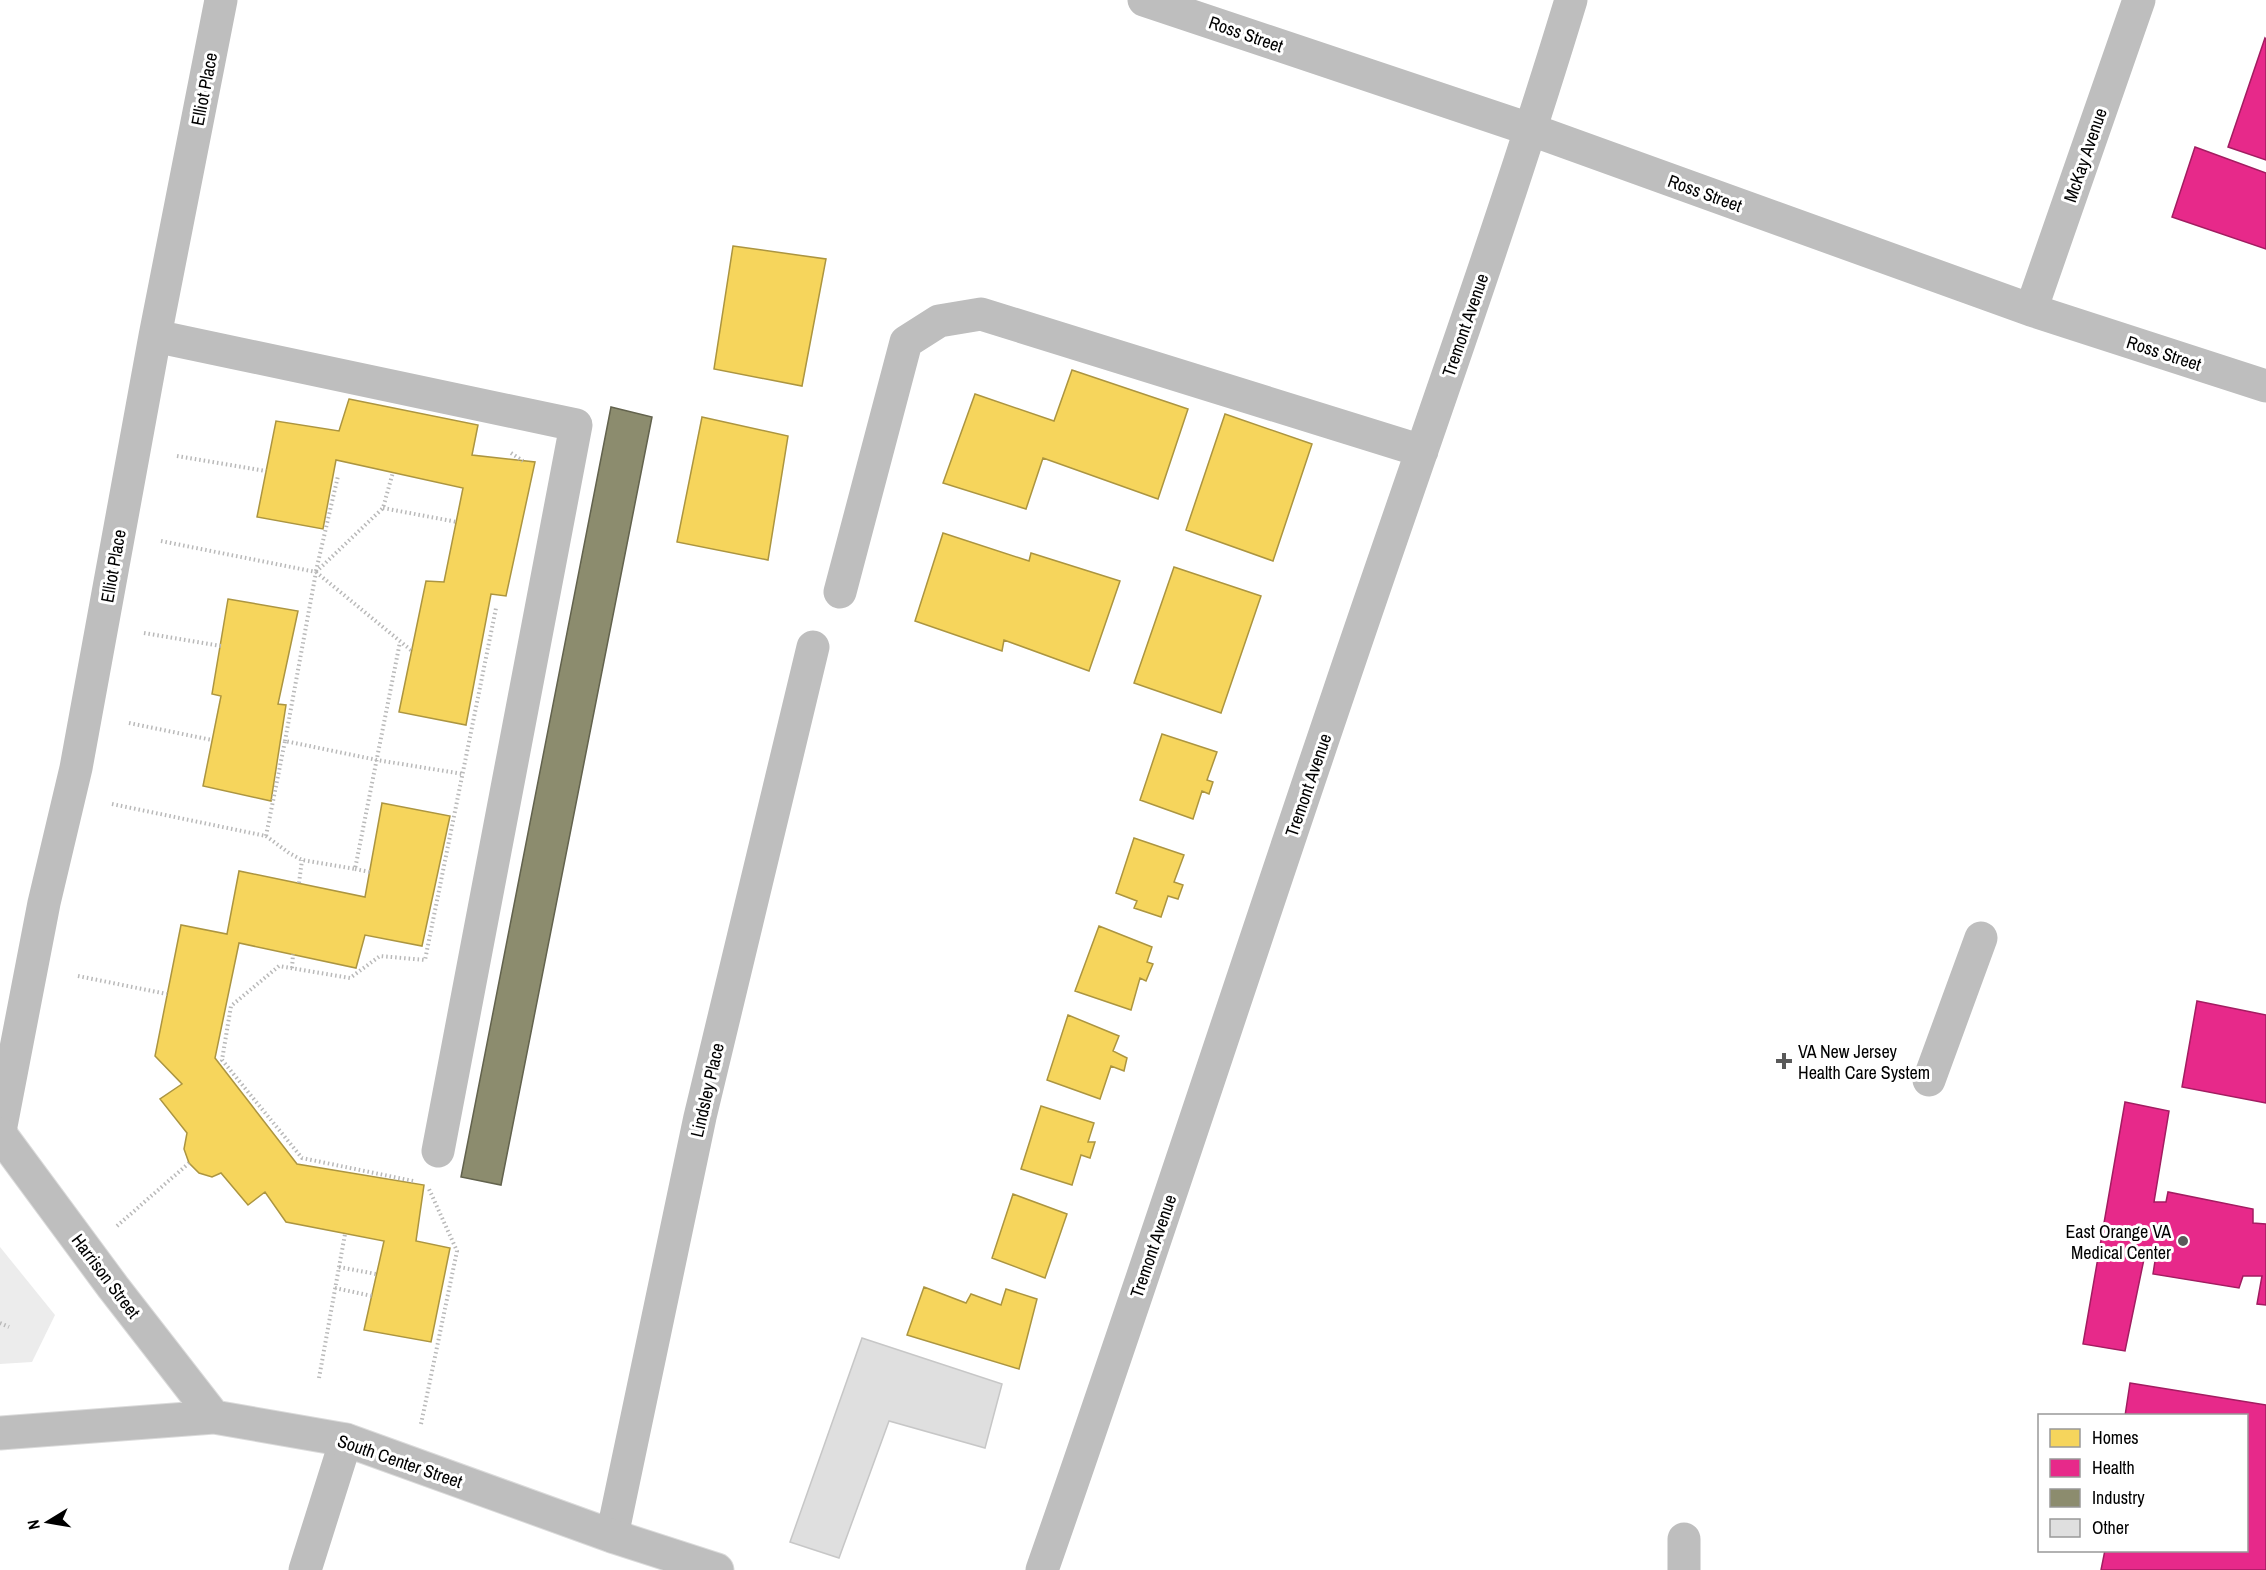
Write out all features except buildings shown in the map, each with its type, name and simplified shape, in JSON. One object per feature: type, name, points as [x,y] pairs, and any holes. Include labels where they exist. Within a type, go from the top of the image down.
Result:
[{"type":"street","name":"Elliot Place","points":[[0,1132],[44,903],[76,768],[155,336],[221,0]]},
{"type":"street","name":"Ross Street","points":[[1144,0],[1532,130],[2031,310],[2266,386]]},
{"type":"street","name":"Tremont Avenue","points":[[1042,1570],[1532,130],[1571,0]]},
{"type":"street","name":"McKay Avenue","points":[[2031,310],[2139,0]]},
{"type":"street","points":[[840,592],[906,342],[939,321],[981,314],[1422,451]]},
{"type":"street","points":[[155,336],[576,425],[438,1150]]},
{"type":"street","name":"Lindsley Place","points":[[612,1536],[700,1117],[813,647]]},
{"type":"street","points":[[1929,1080],[1981,938]]},
{"type":"street","name":"Harrison Street","points":[[0,1132],[113,1287],[214,1417]]},
{"type":"street","name":"South Center Street","points":[[0,1433],[214,1417],[346,1440],[612,1536],[717,1570]]},
{"type":"street","points":[[305,1570],[346,1440]]},
{"type":"path","points":[[177,456],[266,471]]},
{"type":"path","points":[[316,572],[383,508],[393,472]]},
{"type":"path","points":[[266,836],[316,572],[338,476]]},
{"type":"path","points":[[383,508],[457,522]]},
{"type":"path","points":[[161,541],[316,572],[412,651]]},
{"type":"path","points":[[416,1182],[302,1158],[222,1060],[231,1006],[279,966],[350,978],[380,956],[425,960],[496,608]]},
{"type":"path","points":[[144,633],[221,646]]},
{"type":"path","points":[[355,869],[400,642]]},
{"type":"path","points":[[129,723],[212,740]]},
{"type":"path","points":[[285,741],[377,760],[463,774]]},
{"type":"path","points":[[112,804],[266,836],[302,860],[370,872]]},
{"type":"path","points":[[299,883],[302,860]]},
{"type":"path","points":[[292,968],[293,954]]},
{"type":"path","points":[[78,976],[167,994]]},
{"type":"path","points":[[112,1231],[189,1163]]},
{"type":"path","points":[[421,1424],[457,1251],[428,1184]]},
{"type":"path","points":[[319,1378],[345,1234]]},
{"type":"path","points":[[339,1267],[376,1274]]},
{"type":"path","points":[[335,1288],[372,1296]]},
{"type":"path","points":[[0,1323],[9,1328]]},
{"type":"shaded area","points":[[0,1247],[55,1315],[32,1362],[0,1364]]},
{"type":"place","name":"VA New Jersey Health Care System","points":[[1784,1061]]},
{"type":"place","name":"East Orange VA Medical Center","points":[[2183,1241]]}]
